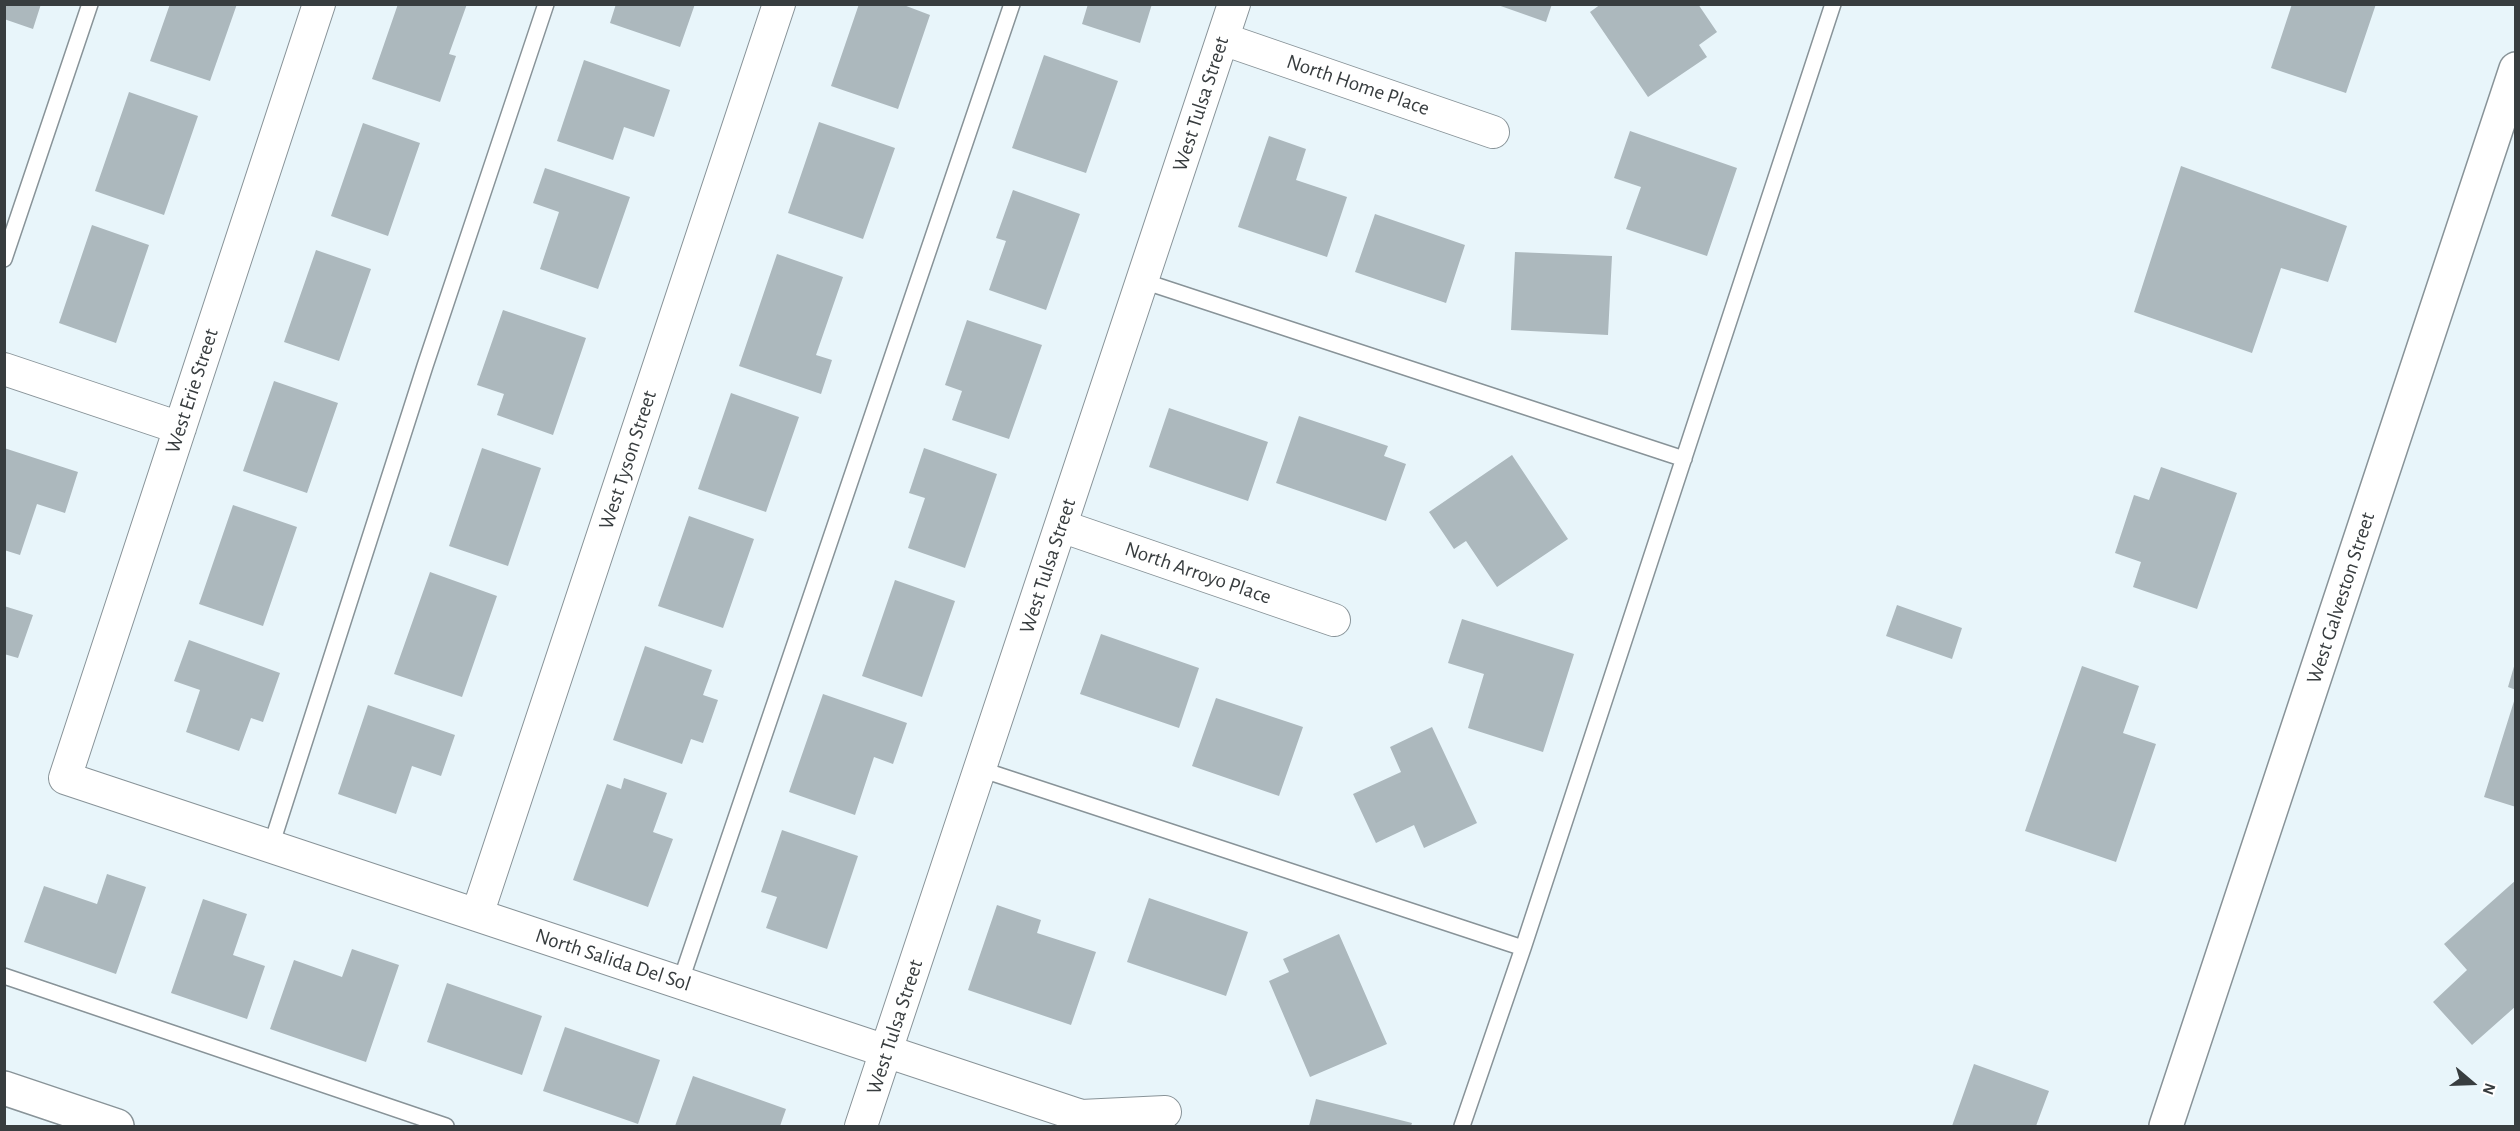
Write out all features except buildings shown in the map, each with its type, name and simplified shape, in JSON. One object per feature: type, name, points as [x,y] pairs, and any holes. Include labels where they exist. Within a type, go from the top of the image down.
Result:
[{"type":"street","name":"West Erie Street","points":[[65,778],[320,4]]},
{"type":"street","name":"West Tyson Street","points":[[477,915],[779,4]]},
{"type":"street","name":"West Tulsa Street","points":[[861,1126],[1234,4]]},
{"type":"street","name":"North Home Place","points":[[1223,39],[1493,132]]},
{"type":"street","name":"West Galveston Street","points":[[2166,1126],[2508,116],[2516,69]]},
{"type":"street","points":[[4,369],[180,428]]},
{"type":"street","name":"North Arroyo Place","points":[[1061,526],[1335,620]]},
{"type":"street","name":"North Salida Del Sol","points":[[65,778],[1081,1116],[1165,1112]]},
{"type":"street","points":[[4,1088],[117,1126]]},
{"type":"lane","points":[[4,259],[90,4]]},
{"type":"lane","points":[[271,846],[425,366],[546,4]]},
{"type":"lane","points":[[680,983],[1012,4]]},
{"type":"lane","points":[[1462,1126],[1523,948],[1833,4]]},
{"type":"lane","points":[[1143,281],[1684,459]]},
{"type":"lane","points":[[980,769],[1523,948]]},
{"type":"lane","points":[[4,976],[446,1126]]}]
